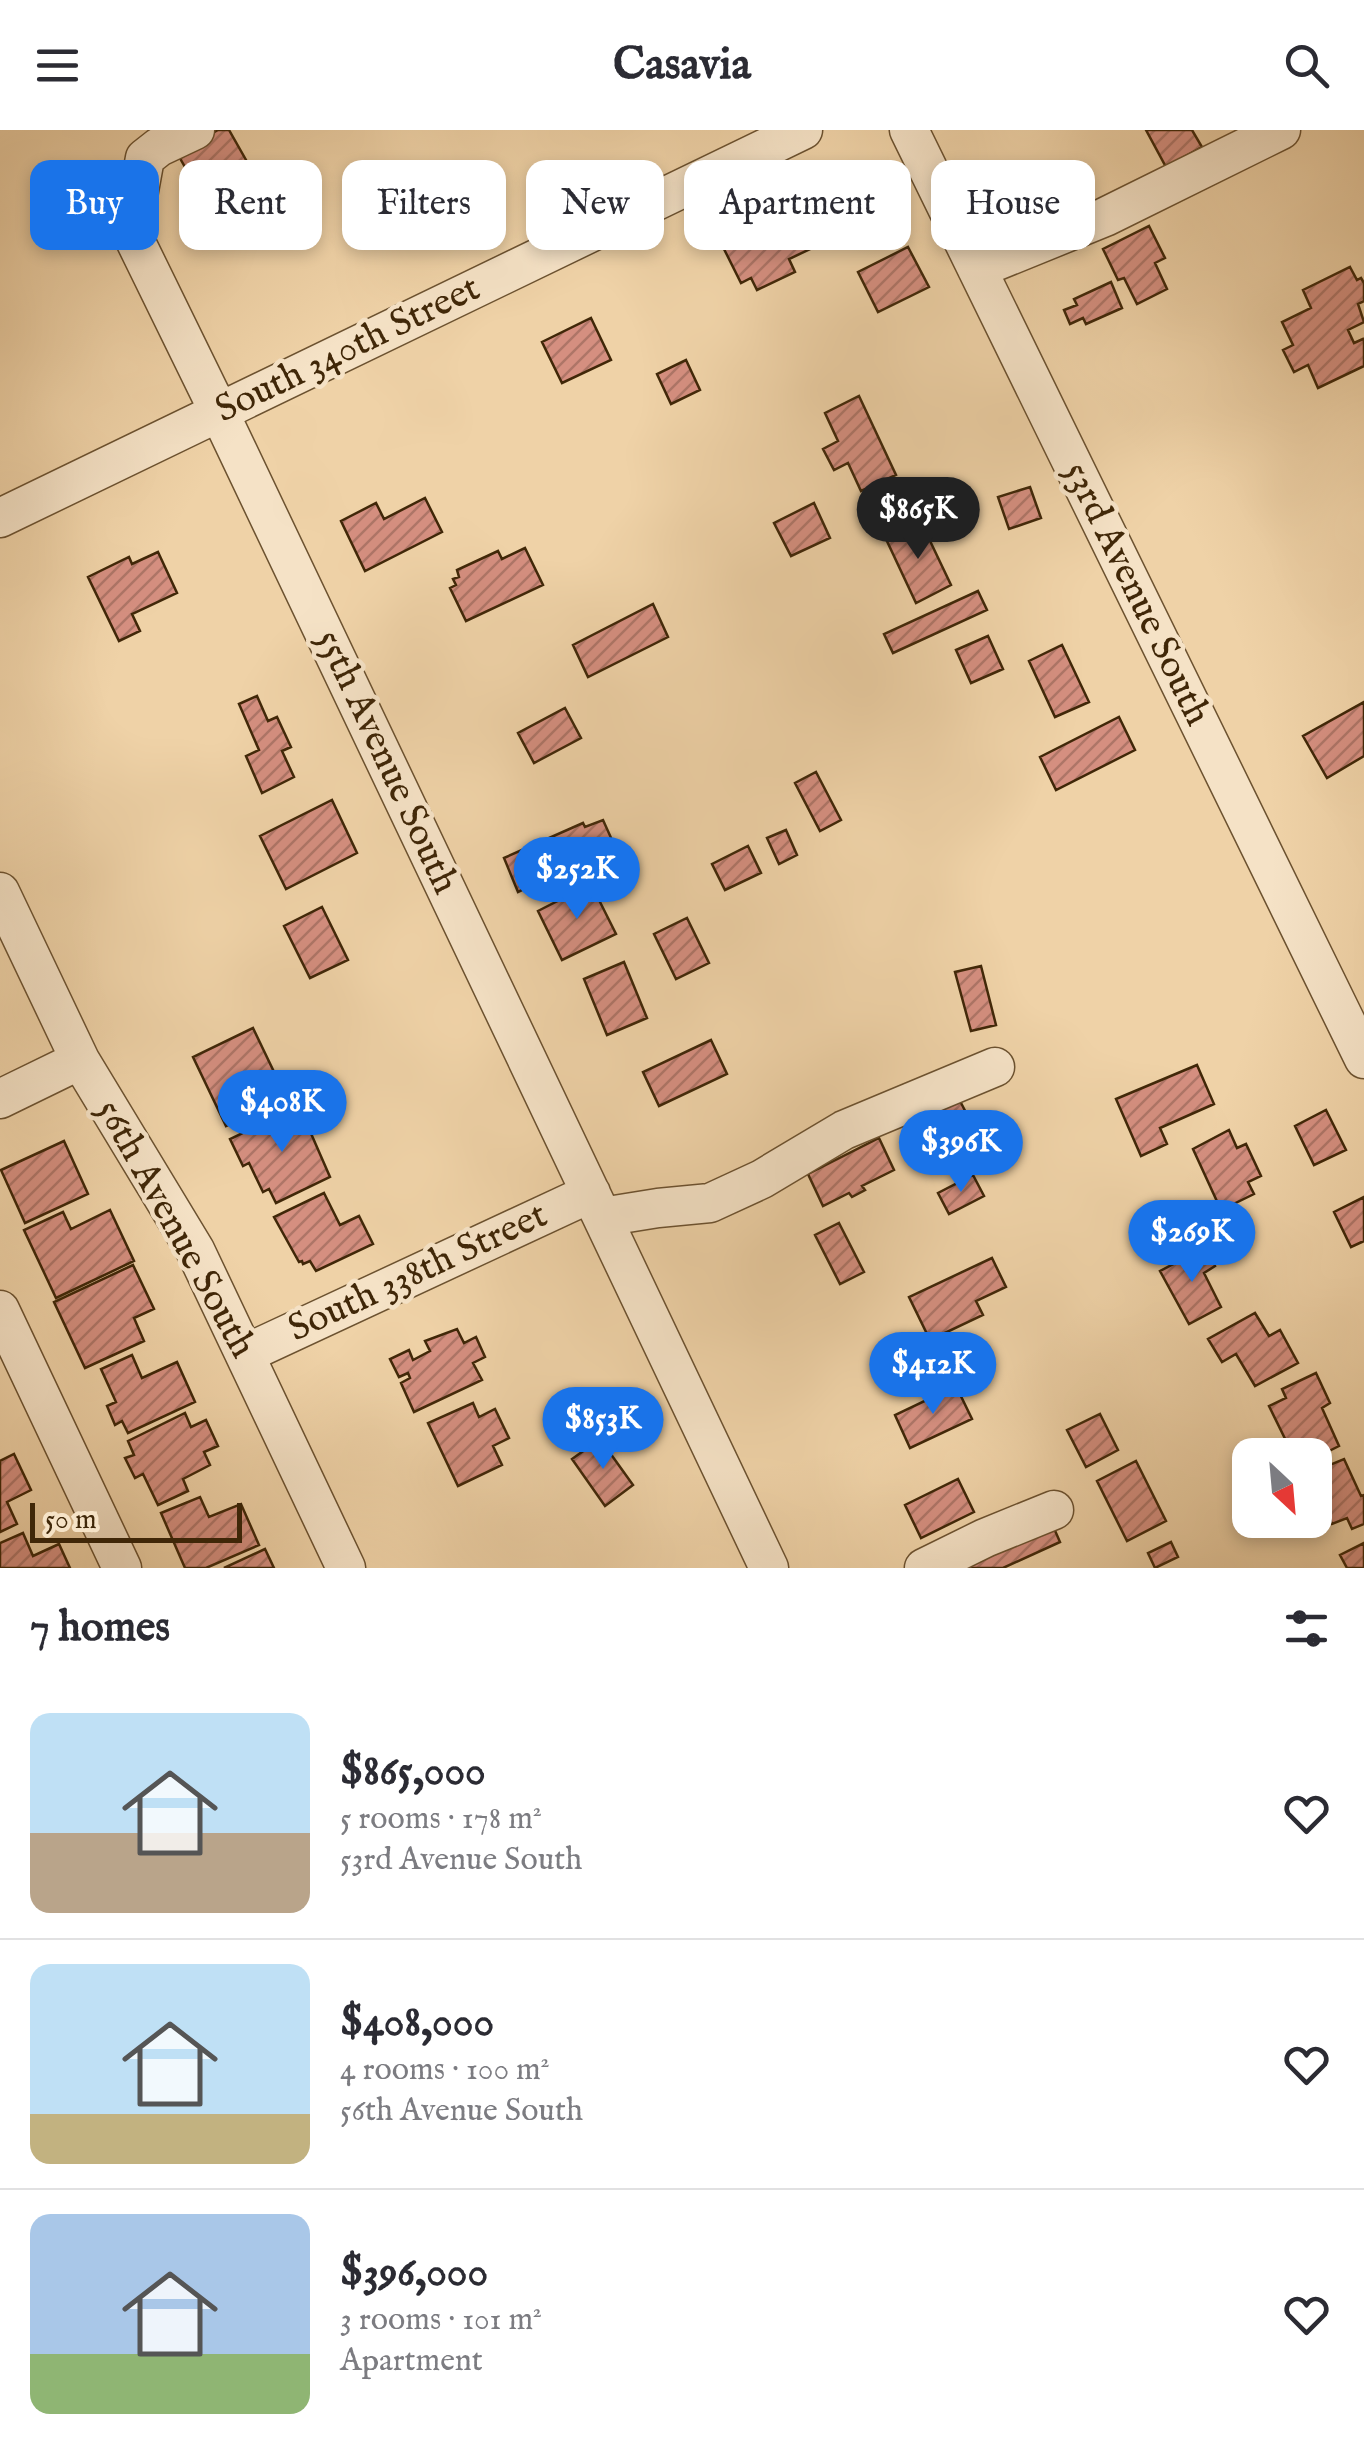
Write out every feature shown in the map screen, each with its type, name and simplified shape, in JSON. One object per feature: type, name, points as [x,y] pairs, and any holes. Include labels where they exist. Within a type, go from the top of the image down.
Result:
[{"type":"street","name":"55th Avenue South","points":[[195,130],[145,158],[129,228],[769,1568]]},
{"type":"street","name":"South 340th Street","points":[[0,518],[803,130]]},
{"type":"street","name":"53rd Avenue South","points":[[908,130],[1351,996],[1364,1059]]},
{"type":"street","points":[[977,269],[1104,217],[1281,130]]},
{"type":"street","name":"56th Avenue South","points":[[0,892],[80,1060],[195,1250],[346,1568]]},
{"type":"street","points":[[0,1099],[80,1060]]},
{"type":"street","name":"South 338th Street","points":[[245,1354],[596,1205],[658,1208],[710,1203],[762,1179],[844,1130],[995,1066]]},
{"type":"street","points":[[0,1310],[122,1568]]},
{"type":"street","points":[[924,1568],[1054,1510]]},
{"type":"building","points":[[218,130],[229,130],[246,160],[181,160],[177,153]]},
{"type":"building","points":[[1146,130],[1192,130],[1202,147],[1166,167]]},
{"type":"building","points":[[1149,226],[1165,258],[1155,263],[1167,289],[1137,304],[1124,278],[1118,280],[1103,249]]},
{"type":"building","points":[[724,250],[808,250],[789,259],[795,272],[757,290],[751,278],[741,283]]},
{"type":"building","points":[[910,250],[929,287],[878,312],[858,272]]},
{"type":"building","points":[[1350,267],[1357,280],[1361,278],[1364,283],[1364,301],[1358,304],[1364,322],[1348,330],[1354,343],[1364,341],[1364,366],[1318,388],[1308,365],[1294,372],[1283,350],[1293,345],[1282,322],[1311,308],[1303,290]]},
{"type":"building","points":[[1111,282],[1122,308],[1086,324],[1083,318],[1070,324],[1064,310],[1077,305],[1074,299]]},
{"type":"building","points":[[591,318],[611,360],[562,383],[542,342]]},
{"type":"building","points":[[686,360],[700,390],[671,404],[657,374]]},
{"type":"building","points":[[859,396],[896,475],[861,491],[848,463],[834,470],[823,449],[838,441],[825,413]]},
{"type":"building","points":[[1030,487],[1041,518],[1009,529],[998,497]]},
{"type":"building","points":[[425,498],[442,532],[365,571],[341,521],[376,503],[384,519]]},
{"type":"building","points":[[814,503],[830,538],[791,556],[774,523]]},
{"type":"building","points":[[921,522],[951,585],[916,603],[886,539]]},
{"type":"building","points":[[525,548],[543,585],[466,621],[450,588],[456,585],[453,579],[459,577],[457,570],[498,551],[502,559]]},
{"type":"building","points":[[158,552],[177,593],[132,614],[140,631],[119,641],[88,577],[129,557],[132,564]]},
{"type":"building","points":[[978,591],[987,610],[893,653],[884,634]]},
{"type":"building","points":[[653,604],[668,637],[588,677],[573,645]]},
{"type":"building","points":[[988,636],[1003,669],[971,683],[956,650]]},
{"type":"building","points":[[1062,645],[1089,702],[1055,717],[1029,661]]},
{"type":"building","points":[[257,696],[268,721],[277,717],[291,747],[282,751],[294,777],[262,793],[246,756],[259,750],[239,704]]},
{"type":"building","points":[[1364,702],[1364,756],[1327,778],[1303,736]]},
{"type":"building","points":[[565,708],[581,738],[534,763],[518,733]]},
{"type":"building","points":[[1119,717],[1135,750],[1056,790],[1040,757]]},
{"type":"building","points":[[816,772],[841,820],[820,831],[795,783]]},
{"type":"building","points":[[332,800],[357,853],[286,889],[260,836]]},
{"type":"building","points":[[603,820],[612,840],[595,847],[598,854],[518,892],[504,858],[583,823],[585,827]]},
{"type":"building","points":[[786,830],[797,855],[779,864],[767,838]]},
{"type":"building","points":[[748,846],[761,873],[725,890],[712,864]]},
{"type":"building","points":[[591,884],[616,934],[562,960],[538,911]]},
{"type":"building","points":[[322,907],[348,960],[310,978],[284,926]]},
{"type":"building","points":[[687,918],[709,963],[676,979],[654,934]]},
{"type":"building","points":[[624,962],[647,1018],[607,1035],[584,979]]},
{"type":"building","points":[[981,966],[996,1025],[971,1031],[955,972]]},
{"type":"building","points":[[253,1028],[286,1097],[226,1126],[193,1057]]},
{"type":"building","points":[[711,1040],[727,1074],[659,1106],[643,1072]]},
{"type":"building","points":[[1197,1065],[1214,1104],[1160,1128],[1167,1144],[1141,1156],[1116,1099]]},
{"type":"building","points":[[959,1099],[978,1136],[931,1161],[911,1124]]},
{"type":"building","points":[[299,1106],[330,1177],[276,1203],[269,1189],[263,1192],[249,1163],[243,1166],[230,1139]]},
{"type":"building","points":[[1326,1110],[1346,1150],[1314,1165],[1295,1126]]},
{"type":"building","points":[[1229,1130],[1237,1148],[1246,1144],[1261,1176],[1248,1182],[1254,1194],[1221,1210],[1193,1149]]},
{"type":"building","points":[[879,1138],[894,1170],[862,1186],[865,1190],[852,1197],[849,1193],[823,1206],[808,1174]]},
{"type":"building","points":[[64,1141],[88,1194],[25,1223],[1,1170]]},
{"type":"building","points":[[973,1175],[984,1196],[949,1214],[938,1193]]},
{"type":"building","points":[[324,1193],[340,1225],[359,1216],[373,1244],[316,1271],[310,1261],[299,1262],[274,1217]]},
{"type":"building","points":[[1364,1197],[1364,1241],[1351,1247],[1334,1212]]},
{"type":"building","points":[[110,1210],[134,1261],[56,1298],[24,1230],[63,1212],[71,1229]]},
{"type":"building","points":[[839,1223],[864,1272],[840,1284],[815,1235]]},
{"type":"building","points":[[1206,1247],[1215,1266],[1204,1273],[1221,1307],[1189,1324],[1160,1271]]},
{"type":"building","points":[[992,1258],[1006,1287],[976,1301],[983,1315],[930,1340],[909,1297]]},
{"type":"building","points":[[133,1265],[154,1309],[134,1318],[144,1341],[85,1368],[54,1302]]},
{"type":"building","points":[[1255,1313],[1269,1336],[1280,1330],[1298,1363],[1255,1386],[1236,1354],[1222,1362],[1208,1339]]},
{"type":"building","points":[[457,1329],[464,1343],[476,1337],[485,1357],[473,1363],[482,1380],[414,1412],[401,1383],[410,1378],[408,1373],[399,1377],[390,1359],[409,1350],[413,1360],[430,1351],[425,1341]]},
{"type":"building","points":[[132,1355],[142,1378],[177,1362],[195,1402],[128,1433],[122,1421],[115,1425],[107,1406],[116,1402],[101,1369]]},
{"type":"building","points":[[1316,1373],[1330,1403],[1322,1408],[1339,1446],[1332,1450],[1332,1438],[1285,1438],[1269,1406],[1286,1398],[1282,1389]]},
{"type":"building","points":[[956,1386],[972,1419],[910,1448],[895,1415]]},
{"type":"building","points":[[473,1403],[479,1417],[495,1409],[509,1438],[493,1446],[502,1465],[458,1486],[428,1423]]},
{"type":"building","points":[[185,1413],[191,1427],[206,1420],[218,1446],[204,1452],[210,1465],[183,1479],[188,1491],[158,1505],[143,1474],[135,1478],[125,1458],[134,1455],[128,1441]]},
{"type":"building","points":[[1100,1414],[1118,1450],[1086,1467],[1067,1430]]},
{"type":"building","points":[[600,1439],[633,1485],[605,1506],[572,1459]]},
{"type":"building","points":[[14,1454],[31,1490],[7,1502],[17,1524],[0,1532],[0,1461]]},
{"type":"building","points":[[1344,1459],[1361,1496],[1364,1495],[1364,1524],[1352,1529],[1347,1518],[1332,1524],[1332,1464]]},
{"type":"building","points":[[1136,1461],[1166,1521],[1127,1541],[1097,1481]]},
{"type":"building","points":[[958,1479],[974,1512],[921,1538],[905,1505]]},
{"type":"building","points":[[200,1497],[209,1517],[241,1504],[259,1545],[206,1568],[185,1568],[161,1513]]},
{"type":"building","points":[[1053,1526],[1060,1542],[1003,1568],[970,1568],[964,1556]]},
{"type":"building","points":[[23,1533],[33,1556],[59,1544],[70,1568],[0,1568],[0,1543]]},
{"type":"building","points":[[1171,1542],[1178,1557],[1155,1568],[1148,1553]]},
{"type":"building","points":[[1364,1543],[1364,1568],[1347,1568],[1340,1555]]},
{"type":"building","points":[[265,1549],[274,1568],[224,1568]]}]
